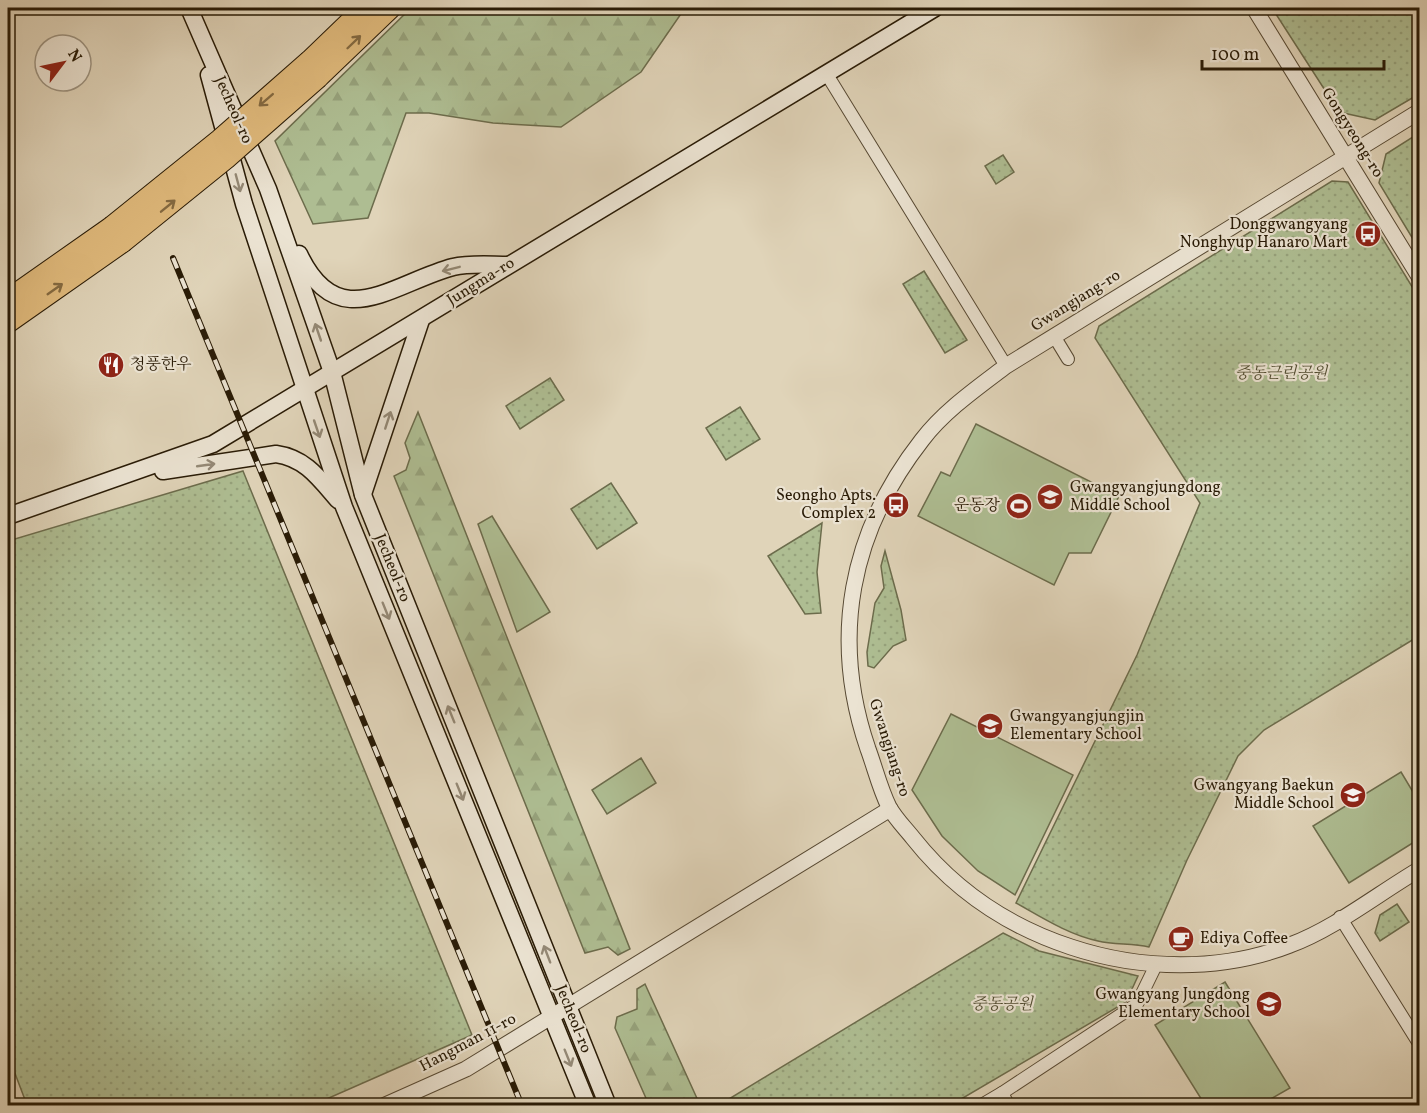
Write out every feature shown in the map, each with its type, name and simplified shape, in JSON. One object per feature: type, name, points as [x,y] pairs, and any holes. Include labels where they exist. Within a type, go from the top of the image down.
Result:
[{"type":"highway","points":[[314,69],[365,8]]},
{"type":"highway","points":[[8,322],[117,235],[220,140],[390,8]]},
{"type":"highway","points":[[8,300],[117,235]]},
{"type":"main road","name":"Jecheol-ro","points":[[189,8],[268,189],[332,372],[363,495],[607,1101]]},
{"type":"main road","name":"Jungma-ro","points":[[8,516],[213,444],[935,8]]},
{"type":"main road","name":"Jecheol-ro","points":[[196,25],[244,204],[344,507],[586,1103]]},
{"type":"main road","points":[[268,189],[306,269],[333,294],[354,301],[373,297],[455,267],[509,265]]},
{"type":"main road","points":[[363,495],[421,320]]},
{"type":"main road","points":[[127,476],[276,454],[292,456],[308,466],[344,507]]},
{"type":"street","name":"Gongyeong-ro","points":[[1254,8],[1419,278]]},
{"type":"street","points":[[826,73],[1006,366]]},
{"type":"street","name":"Gwangjang-ro","points":[[1419,111],[1006,366],[973,391],[924,437],[891,486],[859,558],[851,595],[848,631],[850,682],[859,722],[890,809],[934,863],[964,892],[1002,919],[1036,936],[1093,954],[1156,964],[1225,961],[1275,950],[1312,935],[1419,868]]},
{"type":"street","points":[[1054,336],[1068,359]]},
{"type":"street","name":"Hangman 11-ro","points":[[382,1106],[466,1069],[890,809]]},
{"type":"street","points":[[1340,918],[1419,1045]]},
{"type":"street","points":[[980,1106],[1137,1004],[1156,964]]},
{"type":"street","points":[[1002,1093],[1009,1106]]},
{"type":"green space","points":[[411,8],[685,8],[641,72],[561,127],[493,123],[429,113],[406,113],[368,218],[313,224],[275,141]]},
{"type":"green space","points":[[1272,8],[1419,8],[1419,94],[1375,120],[1339,112]]},
{"type":"green space","points":[[1419,133],[1419,249],[1379,183],[1386,154]]},
{"type":"green space","points":[[1003,155],[1014,172],[996,184],[985,166]]},
{"type":"green space","name":"중동근린공원","points":[[1332,181],[1348,182],[1419,298],[1419,636],[1264,730],[1238,756],[1187,860],[1149,947],[1087,938],[1056,925],[1016,903],[1137,655],[1200,503],[1095,338],[1099,326]]},
{"type":"green space","points":[[924,271],[967,340],[945,353],[903,284]]},
{"type":"green space","points":[[550,378],[564,400],[520,429],[506,406]]},
{"type":"green space","points":[[740,407],[760,439],[726,460],[706,428]]},
{"type":"green space","points":[[418,412],[630,949],[618,955],[608,947],[585,953],[394,476],[406,470],[410,458],[405,443]]},
{"type":"green space","name":"운동장","points":[[976,424],[1119,496],[1091,553],[1069,553],[1054,585],[918,516],[941,472],[950,476]]},
{"type":"green space","points":[[243,471],[472,1035],[313,1105],[27,1105],[8,1055],[8,541]]},
{"type":"green space","points":[[611,483],[637,523],[597,549],[571,509]]},
{"type":"green space","points":[[492,516],[550,612],[517,632],[478,524]]},
{"type":"green space","points":[[822,523],[817,572],[821,613],[805,614],[768,556]]},
{"type":"green space","points":[[885,551],[901,610],[906,640],[893,646],[874,668],[868,666],[867,652],[875,603],[884,588],[881,566]]},
{"type":"green space","points":[[951,714],[1073,775],[1015,895],[978,871],[942,836],[912,790]]},
{"type":"green space","points":[[641,758],[656,783],[607,814],[592,790]]},
{"type":"green space","points":[[1401,772],[1419,802],[1419,839],[1349,883],[1313,826]]},
{"type":"green space","points":[[1397,904],[1409,922],[1380,941],[1375,933],[1380,915]]},
{"type":"green space","name":"중동공원","points":[[1003,933],[1039,951],[1138,976],[1126,1002],[951,1105],[719,1105]]},
{"type":"green space","points":[[1225,982],[1290,1088],[1260,1105],[1205,1105],[1155,1025]]},
{"type":"green space","points":[[645,984],[700,1105],[649,1105],[615,1028],[617,1017],[637,1009],[637,989]]},
{"type":"railway","points":[[173,258],[522,1106]]},
{"type":"place","name":"Donggwangyang Nonghyup Hanaro Mart","points":[[1368,234]]},
{"type":"place","name":"청풍한우","points":[[111,365]]},
{"type":"place","name":"Gwangyangjungdong Middle School","points":[[1050,497]]},
{"type":"place","name":"Seongho Apts. Complex 2","points":[[896,505]]},
{"type":"place","name":"운동장","points":[[1019,506]]},
{"type":"place","name":"Gwangyangjungjin Elementary School","points":[[990,726]]},
{"type":"place","name":"Gwangyang Baekun Middle School","points":[[1353,795]]},
{"type":"place","name":"Ediya Coffee","points":[[1181,939]]},
{"type":"place","name":"Gwangyang Jungdong Elementary School","points":[[1269,1004]]}]
